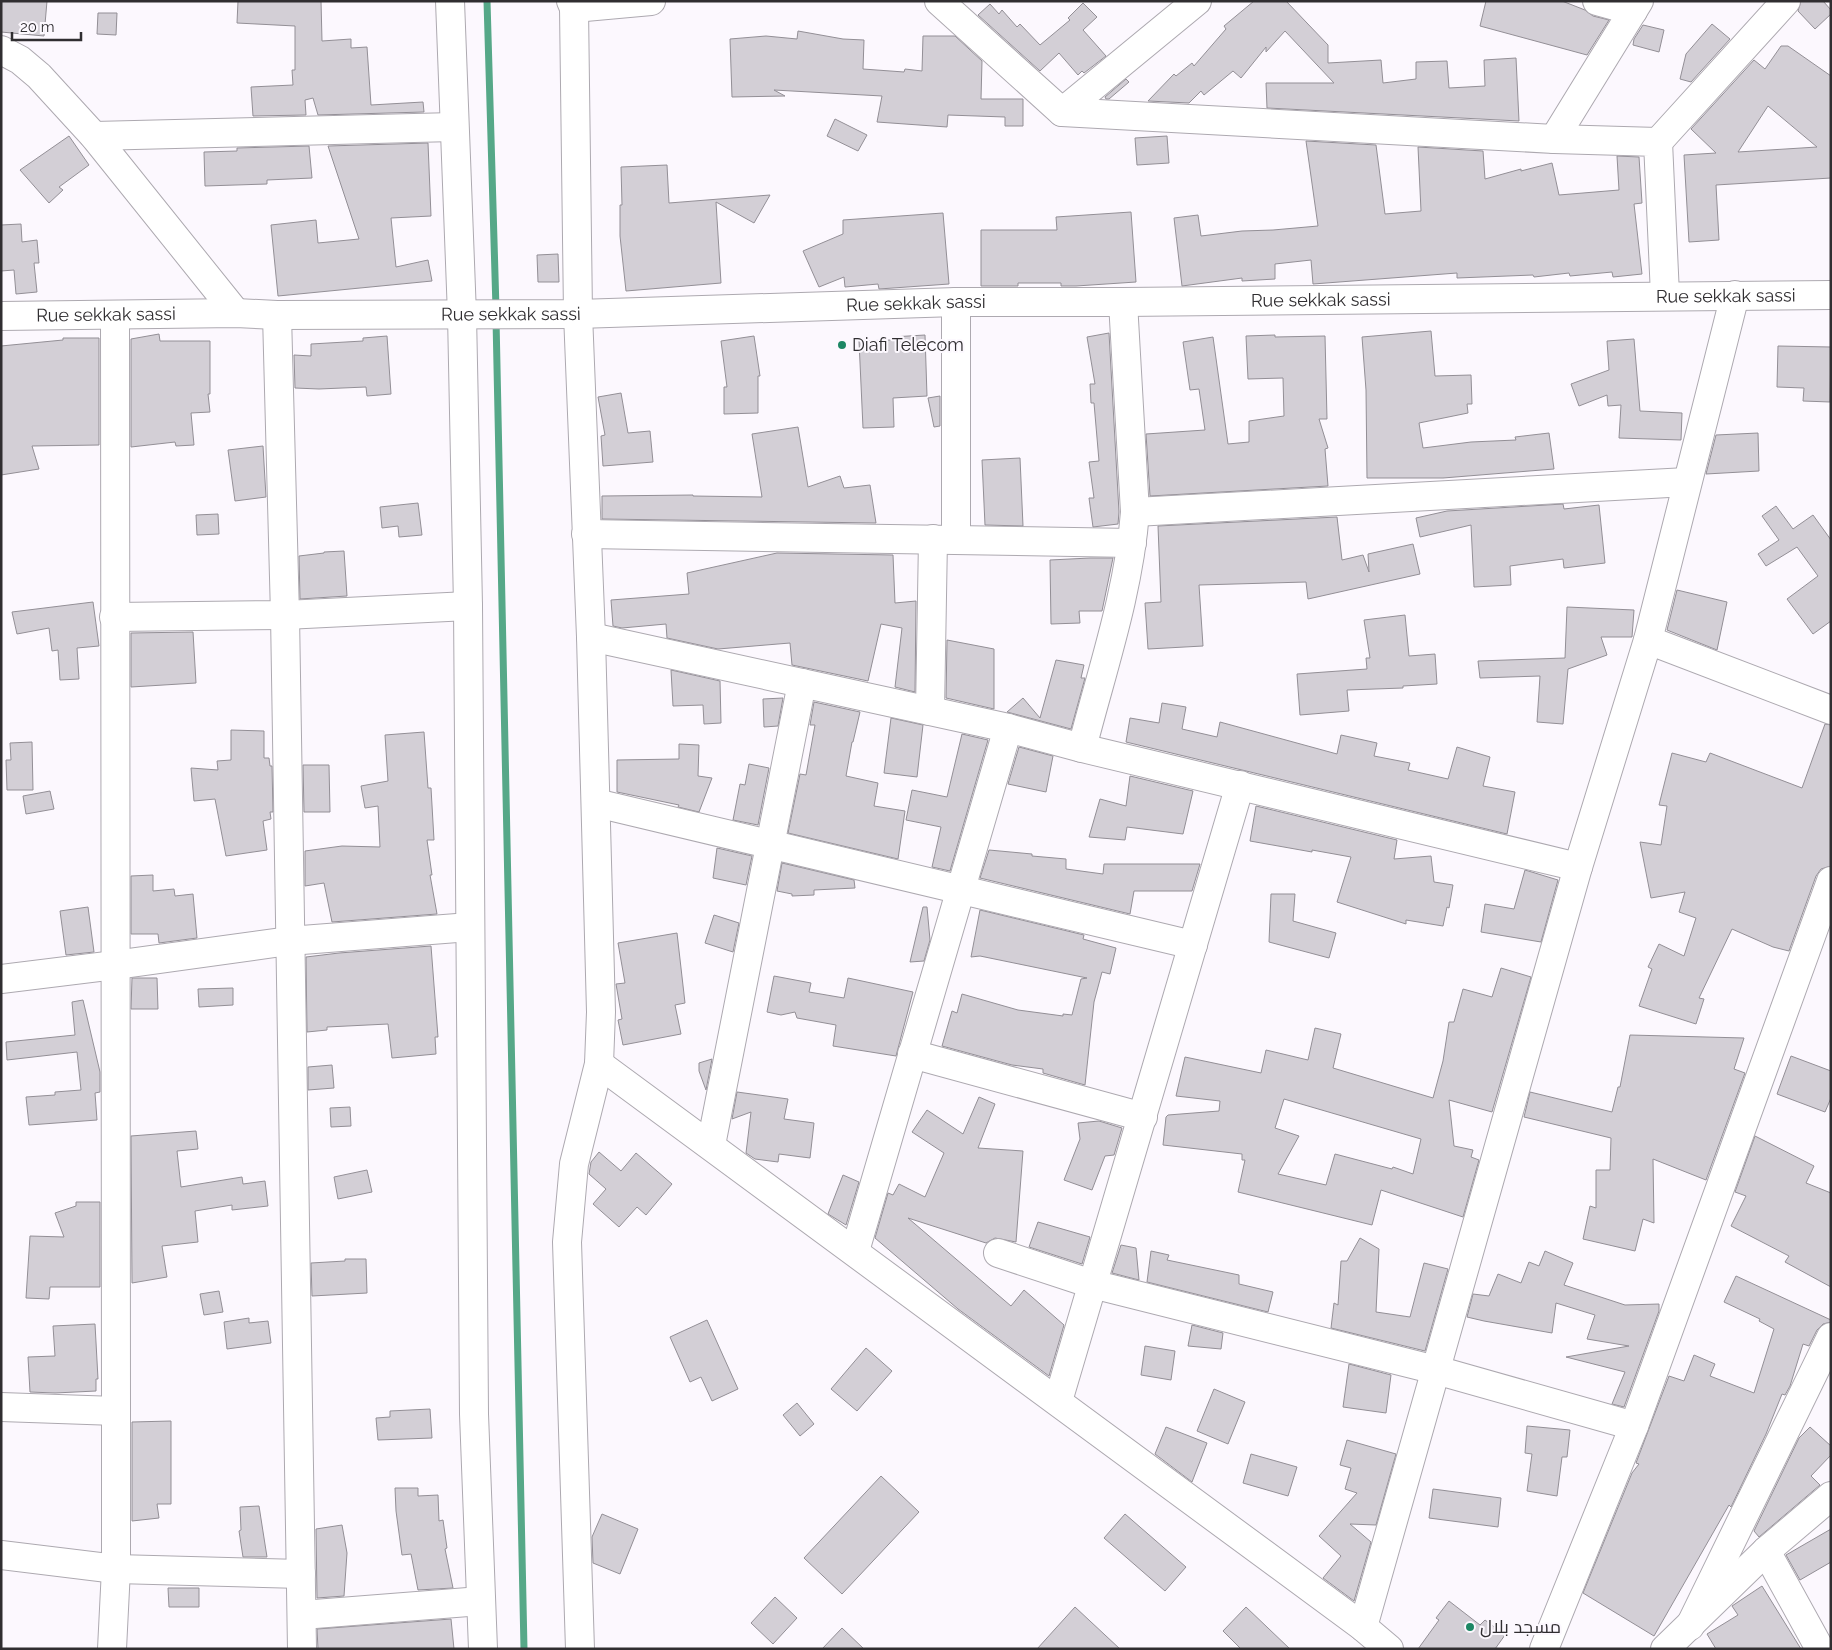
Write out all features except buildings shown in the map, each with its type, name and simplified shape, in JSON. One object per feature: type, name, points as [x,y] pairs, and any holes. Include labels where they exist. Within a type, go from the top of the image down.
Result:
[{"type":"street","points":[[450,1],[462,315],[468,606],[474,1414],[483,1649]]},
{"type":"street","points":[[580,1649],[567,1242],[574,1164],[599,1064],[600,1012],[591,637],[578,314],[572,5],[651,1]]},
{"type":"street","points":[[939,1],[1062,112],[1554,139],[1658,142]]},
{"type":"street","points":[[1062,112],[1197,1]]},
{"type":"street","points":[[1554,139],[1636,6],[1597,1]]},
{"type":"street","points":[[1665,296],[1658,142],[1786,1]]},
{"type":"street","points":[[1,50],[20,60],[39,76],[94,136],[236,313]]},
{"type":"street","points":[[94,136],[454,128]]},
{"type":"street","name":"Rue sekkak sassi","points":[[1,316],[236,313],[277,315],[578,314],[956,302],[1123,302],[1831,294]]},
{"type":"street","points":[[1363,1628],[1578,867],[1648,640],[1735,295]]},
{"type":"street","points":[[930,711],[944,539],[956,302]]},
{"type":"street","points":[[1082,748],[1125,584],[1132,542],[1134,512],[1123,302]]},
{"type":"street","points":[[277,315],[285,615],[302,1649]]},
{"type":"street","points":[[112,1649],[116,1569],[114,316]]},
{"type":"street","points":[[1134,512],[1687,482]]},
{"type":"street","points":[[586,534],[1132,542]]},
{"type":"street","points":[[114,617],[285,615],[468,606]]},
{"type":"street","points":[[591,637],[1008,728],[1082,748],[1578,867]]},
{"type":"street","points":[[1648,640],[1831,710]]},
{"type":"street","points":[[711,1145],[802,683]]},
{"type":"street","points":[[855,1251],[1008,728]]},
{"type":"street","points":[[1058,1401],[1240,785]]},
{"type":"street","points":[[596,802],[1193,944]]},
{"type":"street","points":[[1544,1649],[1634,1426],[1831,881]]},
{"type":"street","points":[[1,978],[115,965],[289,941],[470,927]]},
{"type":"street","points":[[912,1054],[1143,1117]]},
{"type":"street","points":[[599,1064],[1058,1401],[1389,1649]]},
{"type":"street","points":[[998,1253],[1092,1284],[1436,1370],[1634,1426]]},
{"type":"street","points":[[1690,1626],[1831,1338]]},
{"type":"street","points":[[1,1407],[116,1411]]},
{"type":"street","points":[[1665,1649],[1766,1551],[1831,1496]]},
{"type":"street","points":[[1766,1551],[1820,1649]]},
{"type":"street","points":[[1,1555],[116,1569],[301,1574]]},
{"type":"street","points":[[302,1615],[481,1602]]},
{"type":"waterway","points":[[487,1],[496,309]]},
{"type":"waterway","points":[[496,319],[524,1649]]},
{"type":"place","name":"Diafi Telecom","points":[[842,345]]},
{"type":"place","name":"مسجد بلال","points":[[1470,1627]]}]
